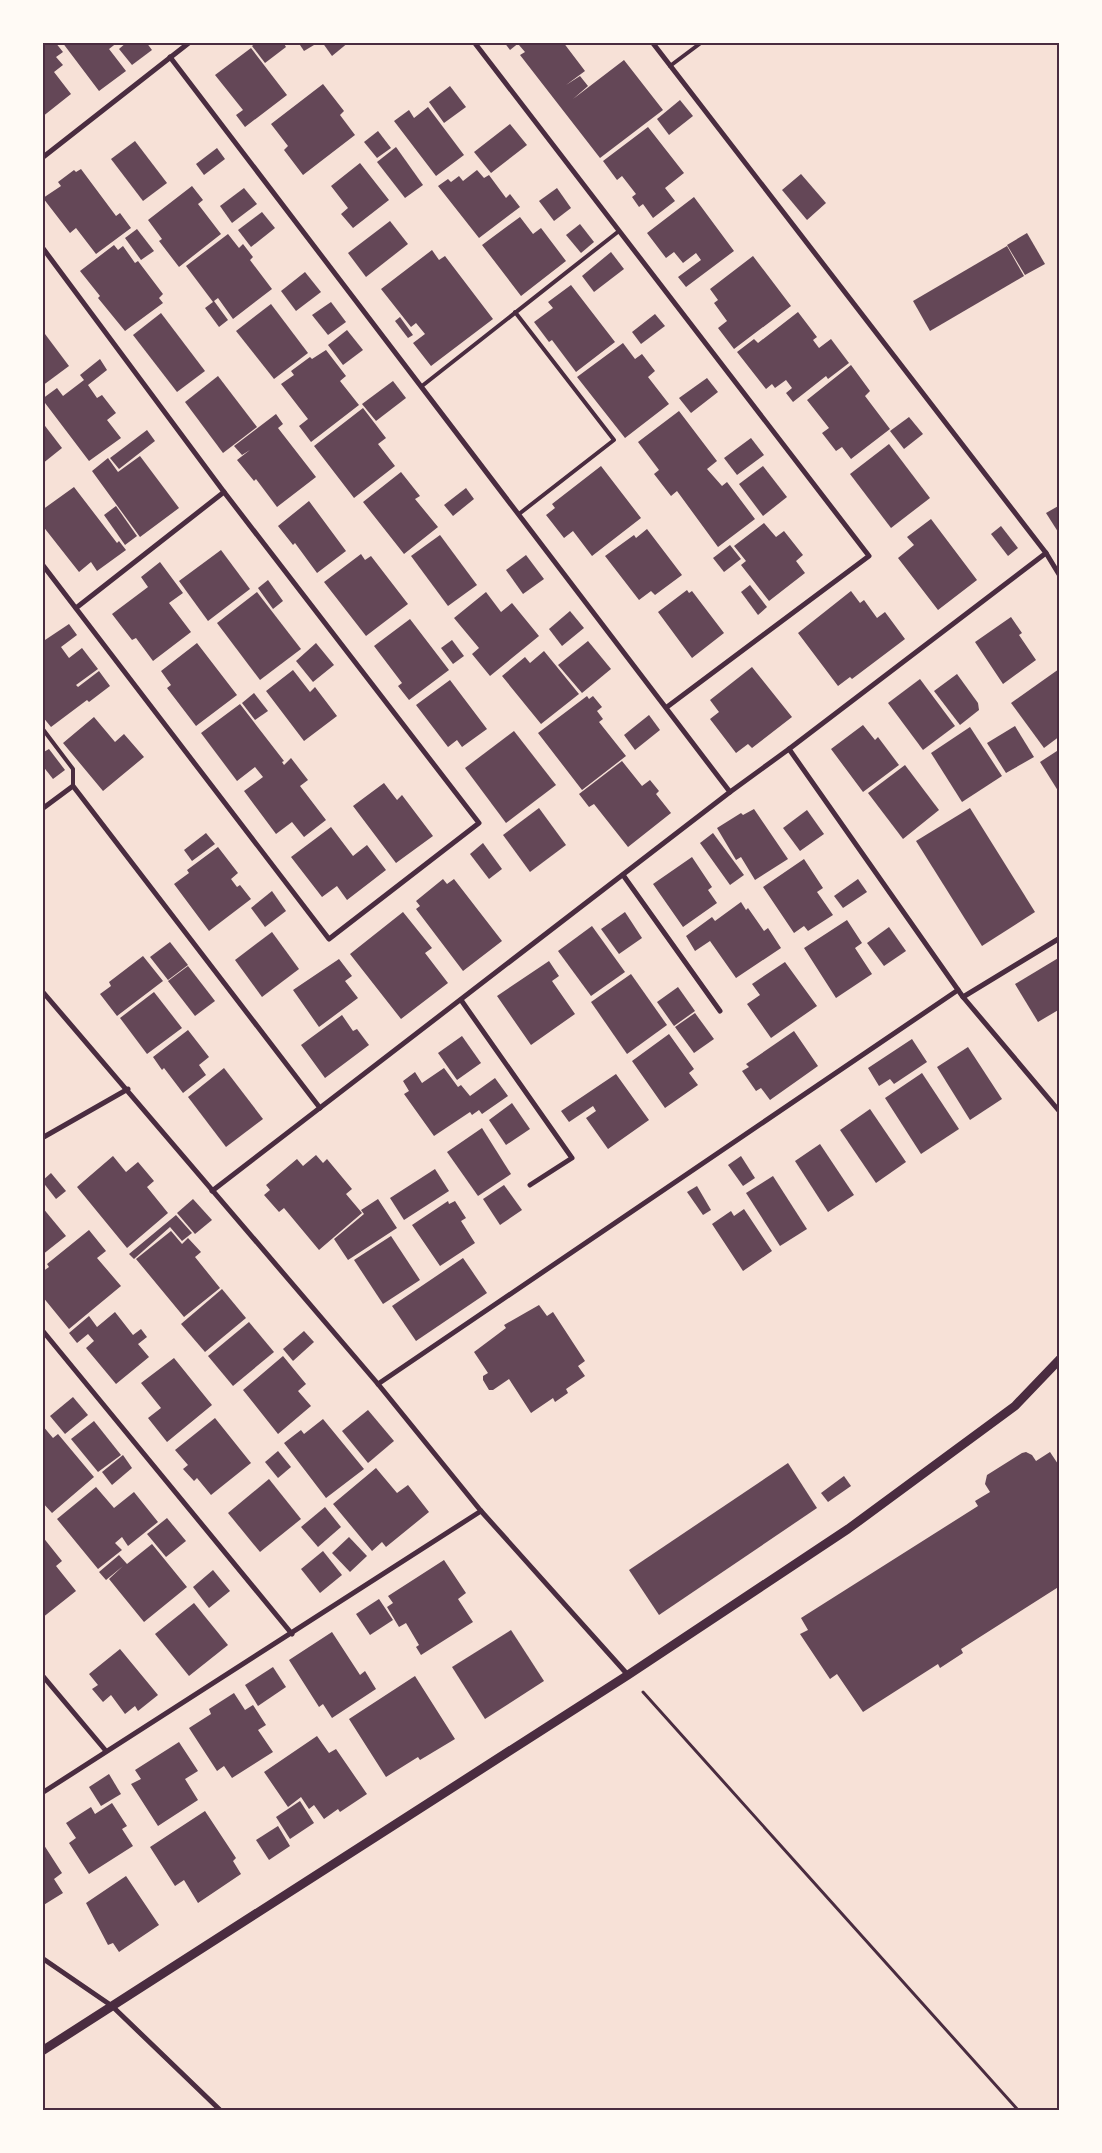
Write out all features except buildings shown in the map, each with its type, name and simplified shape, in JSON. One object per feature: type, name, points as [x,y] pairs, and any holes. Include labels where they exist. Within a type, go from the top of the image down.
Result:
[{"type":"street","points":[[42,158],[190,42]]},
{"type":"street","points":[[474,42],[869,556],[666,707]]},
{"type":"street","points":[[652,42],[1046,553],[1060,576]]},
{"type":"street","points":[[170,58],[730,792]]},
{"type":"street","points":[[42,247],[224,492],[479,823],[329,940],[42,564]]},
{"type":"street","points":[[76,608],[224,492]]},
{"type":"street","points":[[212,1191],[730,792],[1046,553]]},
{"type":"street","points":[[789,749],[958,990],[1060,1112]]},
{"type":"street","points":[[42,809],[73,786],[320,1108]]},
{"type":"street","points":[[623,875],[720,1012]]},
{"type":"street","points":[[964,998],[1060,938]]},
{"type":"street","points":[[378,1384],[958,990]]},
{"type":"street","points":[[42,991],[128,1089],[212,1191],[378,1384],[481,1512],[628,1675]]},
{"type":"street","points":[[461,1000],[572,1158],[530,1185]]},
{"type":"street","points":[[42,1138],[128,1089]]},
{"type":"street","points":[[42,1330],[292,1634]]},
{"type":"street","points":[[42,2051],[628,1675],[848,1529],[1015,1406],[1060,1359]]},
{"type":"street","points":[[42,1793],[481,1512]]},
{"type":"street","points":[[42,1675],[106,1751]]},
{"type":"street","points":[[42,1958],[112,2006],[220,2110]]},
{"type":"lane","points":[[670,66],[702,42]]},
{"type":"lane","points":[[422,386],[619,231]]},
{"type":"lane","points":[[515,312],[614,440],[519,514]]},
{"type":"lane","points":[[42,728],[73,769],[73,786]]},
{"type":"path","points":[[628,1675],[1018,2110]]}]
